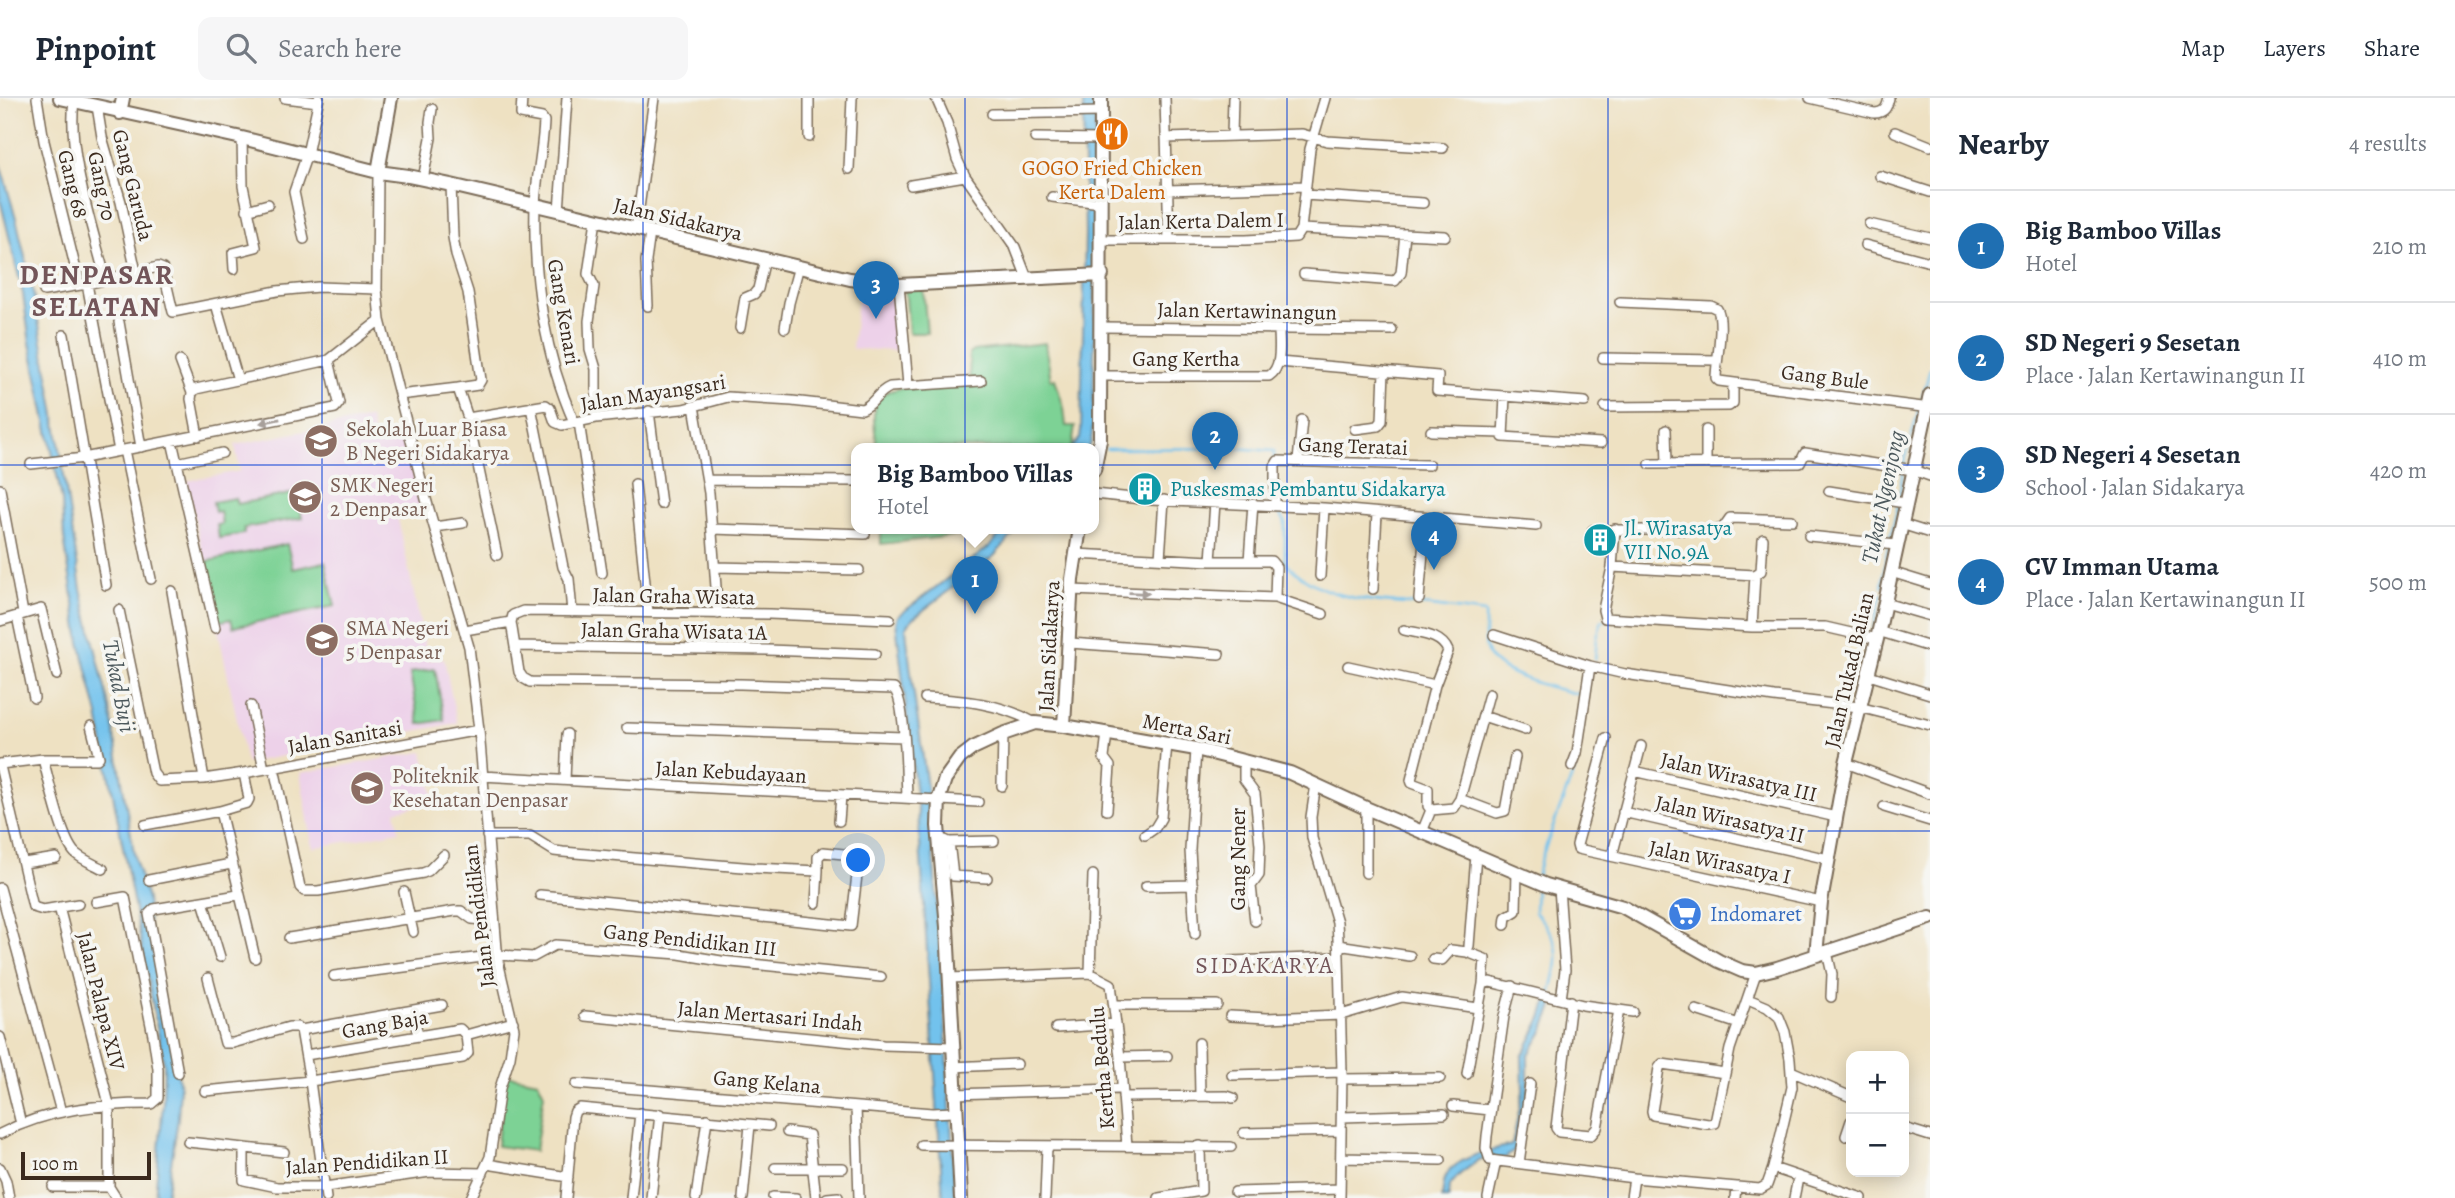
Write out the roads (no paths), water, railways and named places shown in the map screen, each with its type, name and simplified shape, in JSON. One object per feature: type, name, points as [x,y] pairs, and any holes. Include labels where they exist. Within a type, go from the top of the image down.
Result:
[{"type":"street","name":"Gang 68","points":[[37,98],[44,141],[78,278]]},
{"type":"street","name":"Jalan Sidakarya","points":[[60,98],[242,138],[377,172],[451,185],[850,279],[899,285],[1100,275]]},
{"type":"street","points":[[120,113],[123,98]]},
{"type":"street","points":[[285,98],[319,100],[307,154],[294,192],[304,239]]},
{"type":"street","points":[[377,172],[391,98]]},
{"type":"street","name":"Gang Kenari","points":[[522,98],[521,114],[542,118],[544,121],[535,205],[537,262],[546,331],[556,372],[576,422],[602,573]]},
{"type":"street","points":[[559,211],[566,98]]},
{"type":"street","points":[[636,230],[654,98]]},
{"type":"street","points":[[809,98],[809,137]]},
{"type":"street","points":[[849,169],[852,98]]},
{"type":"street","points":[[936,98],[965,176],[1015,247],[1027,278]]},
{"type":"street","points":[[1165,98],[1169,240]]},
{"type":"street","points":[[1233,98],[1233,136]]},
{"type":"street","points":[[1300,232],[1310,149],[1325,98]]},
{"type":"street","points":[[1810,98],[1874,113],[1881,113],[1889,98]]},
{"type":"street","name":"Gang 70","points":[[74,101],[72,121],[79,172],[105,276]]},
{"type":"street","name":"Gang Garuda","points":[[97,106],[102,137],[121,202],[136,272]]},
{"type":"street","points":[[992,114],[1079,111],[1100,107],[1099,203],[1102,240],[1099,445]]},
{"type":"street","points":[[423,179],[431,138],[432,109]]},
{"type":"street","points":[[1895,132],[1930,146]]},
{"type":"street","points":[[1166,138],[1302,134],[1327,141],[1443,148]]},
{"type":"street","points":[[234,269],[233,253],[256,247],[242,171],[242,138]]},
{"type":"street","points":[[1035,138],[1100,138]]},
{"type":"street","name":"Jalan Pendidikan","points":[[377,172],[377,289],[380,320],[434,527],[465,630],[479,730],[498,956],[514,1029],[510,1057],[500,1088],[493,1142],[485,1169],[471,1198]]},
{"type":"street","points":[[911,185],[965,176]]},
{"type":"street","points":[[1880,176],[1930,192]]},
{"type":"street","points":[[399,395],[478,385],[481,380],[468,292],[456,255],[451,185]]},
{"type":"street","points":[[1167,190],[1305,191],[1423,203]]},
{"type":"street","points":[[1052,198],[1099,203]]},
{"type":"street","points":[[247,209],[268,204]]},
{"type":"street","points":[[596,220],[588,274],[594,286],[589,321],[590,349],[596,369],[596,418]]},
{"type":"street","points":[[1869,224],[1930,238]]},
{"type":"street","name":"Jalan Kerta Dalem I","points":[[1102,240],[1288,239],[1300,232],[1445,236]]},
{"type":"street","points":[[648,306],[645,283],[650,233]]},
{"type":"street","points":[[1304,274],[1395,281],[1401,273],[1405,233]]},
{"type":"street","points":[[1865,245],[1930,261]]},
{"type":"street","points":[[740,328],[744,298],[756,292],[765,259]]},
{"type":"street","points":[[785,328],[799,266]]},
{"type":"street","points":[[44,291],[161,267],[173,312],[267,293],[318,287],[377,289]]},
{"type":"street","points":[[87,284],[151,579]]},
{"type":"street","points":[[899,285],[908,385]]},
{"type":"street","points":[[1603,358],[1716,360],[1721,316],[1717,309],[1711,306],[1620,302]]},
{"type":"street","points":[[216,304],[238,380]]},
{"type":"street","points":[[192,393],[196,389],[328,360],[380,320]]},
{"type":"street","points":[[119,322],[141,447]]},
{"type":"street","name":"Jalan Kertawinangun","points":[[1101,327],[1392,330]]},
{"type":"street","points":[[1279,329],[1279,362],[1438,376],[1437,391],[1585,402]]},
{"type":"street","points":[[64,335],[106,585]]},
{"type":"street","points":[[31,464],[66,462],[337,407],[339,403],[328,360]]},
{"type":"street","name":"Gang Bule","points":[[1716,360],[1718,381],[1929,403]]},
{"type":"street","points":[[180,361],[192,393],[198,436]]},
{"type":"street","name":"Gang Kertha","points":[[1101,376],[1272,375],[1279,362]]},
{"type":"street","points":[[1355,429],[1378,426],[1382,421],[1384,371]]},
{"type":"street","name":"Jalan Mayangsari","points":[[531,407],[549,406],[558,424],[694,406],[713,399],[734,397],[862,409],[882,390],[908,385],[981,381]]},
{"type":"street","points":[[1605,407],[1729,406],[1733,403],[1733,384]]},
{"type":"street","points":[[458,388],[468,418],[497,555]]},
{"type":"street","points":[[1504,396],[1503,437],[1601,443]]},
{"type":"street","name":"Jalan Tukad Balian","points":[[1821,954],[1821,902],[1846,763],[1885,603],[1905,503],[1927,426],[1929,403]]},
{"type":"street","points":[[694,406],[707,480],[718,614]]},
{"type":"street","points":[[468,418],[531,407],[563,567],[569,579],[572,612]]},
{"type":"street","points":[[649,411],[661,504]]},
{"type":"street","points":[[1298,461],[1302,420]]},
{"type":"street","points":[[1667,430],[1667,464]]},
{"type":"street","points":[[1706,430],[1706,464]]},
{"type":"street","points":[[1431,431],[1503,433]]},
{"type":"street","points":[[172,441],[215,628]]},
{"type":"street","points":[[177,463],[222,453]]},
{"type":"street","points":[[1650,464],[1800,463],[1805,453],[1930,475]]},
{"type":"street","name":"Gang Teratai","points":[[1275,505],[1275,464],[1278,461],[1429,465]]},
{"type":"street","points":[[707,480],[851,481]]},
{"type":"street","points":[[635,484],[648,612]]},
{"type":"street","points":[[0,489],[34,698]]},
{"type":"street","points":[[1829,491],[1905,503]]},
{"type":"street","points":[[1099,494],[1324,508],[1536,526]]},
{"type":"street","points":[[1160,558],[1164,500]]},
{"type":"street","points":[[1211,561],[1215,502]]},
{"type":"street","points":[[1249,561],[1253,503]]},
{"type":"street","points":[[1320,576],[1324,508]]},
{"type":"street","points":[[1373,589],[1377,513]]},
{"type":"street","points":[[1419,599],[1426,517]]},
{"type":"street","points":[[1593,530],[1717,530],[1723,528],[1730,518],[1792,520]]},
{"type":"street","points":[[434,527],[464,523]]},
{"type":"street","points":[[1901,524],[1930,533]]},
{"type":"street","points":[[712,529],[851,534]]},
{"type":"street","points":[[1615,529],[1612,567],[1603,610],[1605,618],[1752,627],[1825,628],[1877,635],[1930,648]]},
{"type":"street","name":"Jalan Sidakarya","points":[[1063,726],[1070,643],[1071,590],[1079,534]]},
{"type":"street","points":[[1809,536],[1896,545]]},
{"type":"street","points":[[1752,627],[1755,575],[1760,570],[1763,539]]},
{"type":"street","points":[[1075,554],[1211,561],[1271,561],[1275,563],[1277,572],[1275,598]]},
{"type":"street","points":[[715,567],[859,570]]},
{"type":"street","points":[[1612,567],[1755,575]]},
{"type":"street","points":[[1891,572],[1930,584]]},
{"type":"street","points":[[1071,590],[1275,598],[1323,614]]},
{"type":"street","points":[[172,592],[204,779]]},
{"type":"street","points":[[1885,603],[1930,616]]},
{"type":"street","points":[[0,621],[41,609],[57,675]]},
{"type":"street","name":"Jalan Sanitasi","points":[[119,610],[156,778],[165,782],[269,769],[479,730]]},
{"type":"street","name":"Jalan Graha Wisata","points":[[465,630],[512,622],[513,615],[517,612],[648,612],[890,619]]},
{"type":"street","points":[[512,622],[519,672],[530,682],[890,688],[897,691],[910,798]]},
{"type":"street","points":[[1404,630],[1444,642],[1447,656],[1434,685],[1411,780],[1412,783],[1428,789],[1430,810],[1422,832]]},
{"type":"street","points":[[1493,635],[1590,666],[1625,674],[1859,707],[1930,725]]},
{"type":"street","points":[[1070,643],[1219,654]]},
{"type":"street","name":"Jalan Graha Wisata 1A","points":[[515,646],[875,654]]},
{"type":"street","points":[[1348,666],[1434,685]]},
{"type":"street","points":[[1573,766],[1590,666]]},
{"type":"street","points":[[1868,675],[1930,694]]},
{"type":"street","points":[[1430,810],[1454,808],[1460,799],[1489,694]]},
{"type":"street","points":[[925,698],[982,703],[1015,712],[1035,723]]},
{"type":"street","points":[[251,706],[300,887],[304,891],[423,873],[444,855]]},
{"type":"street","points":[[1483,716],[1525,730]]},
{"type":"street","name":"Merta Sari","points":[[961,1198],[953,1112],[944,841],[934,798],[960,758],[973,748],[1035,723],[1167,743],[1290,773],[1521,874],[1623,907],[1719,961],[1742,971],[1756,973]]},
{"type":"street","points":[[78,904],[37,910],[33,908],[0,765],[43,759],[99,757],[92,726]]},
{"type":"street","points":[[627,727],[904,737]]},
{"type":"street","points":[[1107,733],[1104,758],[1110,766],[1107,810]]},
{"type":"street","points":[[565,780],[567,734]]},
{"type":"street","points":[[1002,786],[1003,734]]},
{"type":"street","name":"Jalan Wirasatya I","points":[[1606,738],[1577,846],[1581,850],[1821,902]]},
{"type":"street","points":[[1145,835],[1155,828],[1161,818],[1167,743]]},
{"type":"street","points":[[1612,856],[1641,746]]},
{"type":"street","points":[[1195,934],[1190,850],[1196,749]]},
{"type":"street","points":[[1460,799],[1497,813],[1505,811],[1515,757]]},
{"type":"street","points":[[43,759],[70,847],[79,856],[103,869]]},
{"type":"street","name":"Gang Nener","points":[[1244,760],[1244,779],[1255,794],[1260,845],[1259,875],[1251,886],[1255,921]]},
{"type":"street","points":[[1846,763],[1930,794]]},
{"type":"street","name":"Jalan Wirasatya III","points":[[1634,771],[1836,817]]},
{"type":"street","points":[[145,825],[220,811],[248,802],[244,773]]},
{"type":"street","name":"Jalan Kebudayaan","points":[[482,776],[978,802]]},
{"type":"street","points":[[1235,1192],[1340,1194],[1342,1075],[1337,922],[1312,838],[1311,817],[1316,784]]},
{"type":"street","points":[[839,821],[841,796]]},
{"type":"street","points":[[1360,846],[1363,807]]},
{"type":"street","points":[[1363,807],[1366,873]]},
{"type":"street","points":[[1884,807],[1930,821]]},
{"type":"street","points":[[220,811],[255,958]]},
{"type":"street","name":"Jalan Wirasatya II","points":[[1623,812],[1828,859]]},
{"type":"street","points":[[487,836],[530,836],[554,850],[563,852],[818,871]]},
{"type":"street","points":[[987,878],[953,876],[944,841],[994,841]]},
{"type":"street","points":[[540,895],[851,926],[858,856],[821,853],[818,857],[817,903]]},
{"type":"street","points":[[1469,946],[1476,855]]},
{"type":"street","points":[[24,863],[55,858]]},
{"type":"street","points":[[149,880],[231,864]]},
{"type":"street","points":[[1505,925],[1507,915],[1515,913],[1521,874]]},
{"type":"street","points":[[949,978],[1090,973],[1093,875]]},
{"type":"street","points":[[1146,886],[1193,885]]},
{"type":"street","points":[[1552,886],[1565,970],[1558,998],[1556,1128],[1559,1132],[1591,1135],[1597,1128],[1619,1010]]},
{"type":"street","points":[[0,888],[61,1112]]},
{"type":"street","points":[[404,892],[413,932]]},
{"type":"street","points":[[178,1073],[149,914],[154,909],[239,895]]},
{"type":"street","points":[[0,1135],[21,1124],[61,1112],[109,1104],[152,1104],[158,1098],[158,1069],[125,897],[96,902]]},
{"type":"street","points":[[203,901],[220,957]]},
{"type":"street","name":"Jalan Palapa XIV","points":[[59,908],[109,1104],[109,1187]]},
{"type":"street","points":[[289,939],[411,917],[461,911],[472,919],[494,921]]},
{"type":"street","points":[[1726,1073],[1662,1064],[1659,1068],[1653,1115],[1708,1125],[1715,1123],[1726,1073],[1730,1049],[1756,973],[1930,918]]},
{"type":"street","name":"Gang Pendidikan III","points":[[334,976],[498,956],[533,957],[555,945],[561,945],[678,954],[881,977]]},
{"type":"street","points":[[1338,945],[1410,956]]},
{"type":"street","points":[[1433,959],[1442,960],[1451,950],[1467,951],[1483,957],[1485,961],[1467,1074]]},
{"type":"street","points":[[1821,954],[1832,974],[1830,997]]},
{"type":"street","points":[[1230,961],[1339,957]]},
{"type":"street","name":"Kertha Bedulu","points":[[1090,973],[1111,984],[1127,1146]]},
{"type":"street","points":[[208,978],[225,1043],[289,1027],[301,1030],[442,1005]]},
{"type":"street","points":[[1483,984],[1490,982],[1512,986],[1633,1012]]},
{"type":"street","points":[[1488,1198],[1493,1160],[1486,1148],[1490,1110],[1504,1016],[1512,986]]},
{"type":"street","points":[[1230,1016],[1267,1018],[1341,1015],[1402,997],[1478,1008]]},
{"type":"street","points":[[1493,1160],[1634,1178],[1760,1189],[1767,1185],[1791,1087],[1791,1071],[1785,1032],[1779,1017],[1767,1006],[1748,999]]},
{"type":"street","points":[[1115,1005],[1217,1004]]},
{"type":"street","points":[[1696,1010],[1739,1024]]},
{"type":"street","points":[[413,1011],[418,1036]]},
{"type":"street","name":"Jalan Mertasari Indah","points":[[585,1016],[950,1047]]},
{"type":"street","name":"Gang Baja","points":[[306,1055],[460,1029],[466,1035],[513,1022]]},
{"type":"street","points":[[1056,1028],[1116,1024]]},
{"type":"street","points":[[301,1030],[326,1198]]},
{"type":"street","points":[[205,1091],[310,1081],[463,1058],[468,1053],[466,1035]]},
{"type":"street","points":[[0,1037],[21,1124]]},
{"type":"street","points":[[1199,1043],[1200,1096]]},
{"type":"street","points":[[1120,1057],[1167,1056]]},
{"type":"street","points":[[953,1067],[1017,1064]]},
{"type":"street","points":[[1791,1071],[1846,1093]]},
{"type":"street","points":[[1233,1074],[1440,1077]]},
{"type":"street","name":"Gang Kelana","points":[[576,1084],[932,1113],[953,1112]]},
{"type":"street","points":[[1519,1163],[1530,1084]]},
{"type":"street","points":[[954,1094],[1120,1093],[1233,1098]]},
{"type":"street","points":[[1453,1106],[1490,1110]]},
{"type":"street","points":[[856,1107],[859,1198]]},
{"type":"street","name":"Gang Kelana","points":[[566,1198],[575,1111],[580,1108],[769,1126]]},
{"type":"street","points":[[631,1198],[640,1113]]},
{"type":"street","points":[[651,1198],[660,1114]]},
{"type":"street","points":[[1342,1117],[1444,1114]]},
{"type":"street","points":[[696,1198],[707,1119]]},
{"type":"street","points":[[743,1198],[750,1125]]},
{"type":"street","points":[[1909,1130],[1930,1136]]},
{"type":"street","points":[[1244,1133],[1341,1131]]},
{"type":"street","points":[[787,1132],[809,1135],[816,1198]]},
{"type":"street","name":"Jalan Pendidikan II","points":[[188,1142],[284,1152]]},
{"type":"street","points":[[921,1145],[1231,1147]]},
{"type":"street","points":[[1045,1198],[1047,1146]]},
{"type":"street","points":[[1159,1198],[1202,1191],[1200,1146]]},
{"type":"street","name":"Jalan Pendidikan II","points":[[244,1148],[244,1180],[277,1187],[325,1187],[430,1172],[485,1169],[568,1177]]},
{"type":"street","points":[[1341,1158],[1441,1160]]},
{"type":"street","points":[[0,1168],[6,1196]]},
{"type":"street","points":[[775,1168],[843,1168]]},
{"type":"street","points":[[1773,1168],[1862,1198]]},
{"type":"street","points":[[1632,1198],[1634,1178]]},
{"type":"street","points":[[1794,1198],[1798,1178]]},
{"type":"street","points":[[53,1187],[109,1187],[116,1198]]},
{"type":"street","points":[[1735,1198],[1736,1187]]},
{"type":"street","points":[[773,1197],[796,1198]]},
{"type":"street","points":[[827,1198],[838,1197]]},
{"type":"water","points":[[1083,98],[1094,98],[1097,180],[1093,424],[1091,443],[1076,443],[1081,431],[1085,234]]},
{"type":"water","points":[[0,164],[33,292],[81,589],[110,709],[135,859],[147,899],[149,926],[180,1087],[166,1198],[155,1198],[164,1064],[98,715],[80,642],[64,538],[62,500],[30,343],[23,294],[0,199]]},
{"type":"water","points":[[1000,534],[1014,534],[994,556],[912,619],[906,628],[928,798],[944,998],[955,1198],[943,1198],[918,812],[896,622],[898,616],[990,546]]},
{"type":"water","points":[[1548,999],[1555,1002],[1542,1033],[1528,1056],[1528,1089],[1519,1140],[1514,1151],[1505,1158],[1479,1160],[1450,1185],[1449,1198],[1442,1198],[1446,1176],[1451,1169],[1476,1155],[1512,1145],[1523,1091],[1522,1057],[1542,1018]]},
{"type":"waterway","name":"Tukat Ngenjong","points":[[1921,403],[1930,369]]},
{"type":"waterway","name":"Tukat Ngenjong","points":[[1899,498],[1904,464],[1919,409]]},
{"type":"waterway","points":[[1106,449],[1235,448],[1274,451],[1274,461]]},
{"type":"waterway","name":"Tukat Ngenjong","points":[[1882,587],[1898,505]]},
{"type":"waterway","points":[[1276,510],[1285,521],[1285,562],[1315,585],[1331,592],[1366,600],[1485,613],[1486,648],[1492,660],[1529,680],[1582,695]]},
{"type":"waterway","name":"Tukat Ngenjong","points":[[1872,633],[1881,594]]},
{"type":"waterway","points":[[1595,660],[1597,637],[1602,620],[1604,621]]},
{"type":"waterway","points":[[1537,877],[1540,862],[1575,768]]},
{"type":"waterway","points":[[1536,884],[1535,912],[1551,933],[1557,950],[1550,995]]},
{"type":"place","name":"GOGO Fried Chicken Kerta Dalem","points":[[1112,134]]},
{"type":"place","name":"SD Negeri 4 Sesetan","points":[[876,319]]},
{"type":"place","name":"Sekolah Luar Biasa B Negeri Sidakarya","points":[[321,441]]},
{"type":"place","name":"SD Negeri 9 Sesetan","points":[[1215,470]]},
{"type":"place","name":"Puskesmas Pembantu Sidakarya","points":[[1145,489]]},
{"type":"place","name":"SMK Negeri 2 Denpasar","points":[[305,497]]},
{"type":"place","name":"Jl. Wirasatya VII No.9A","points":[[1600,540]]},
{"type":"place","name":"CV Imman Utama","points":[[1434,570]]},
{"type":"place","name":"Big Bamboo Villas","points":[[975,614]]},
{"type":"place","name":"SMA Negeri 5 Denpasar","points":[[322,640]]},
{"type":"place","name":"Politeknik Kesehatan Denpasar","points":[[367,788]]},
{"type":"place","name":"Indomaret","points":[[1685,914]]},
{"type":"district","name":"DENPASAR SELATAN","points":[[97,291]]},
{"type":"district","name":"SIDAKARYA","points":[[1265,965]]},
{"type":"water label","name":"Tukad Buji","points":[[119,686]]}]
